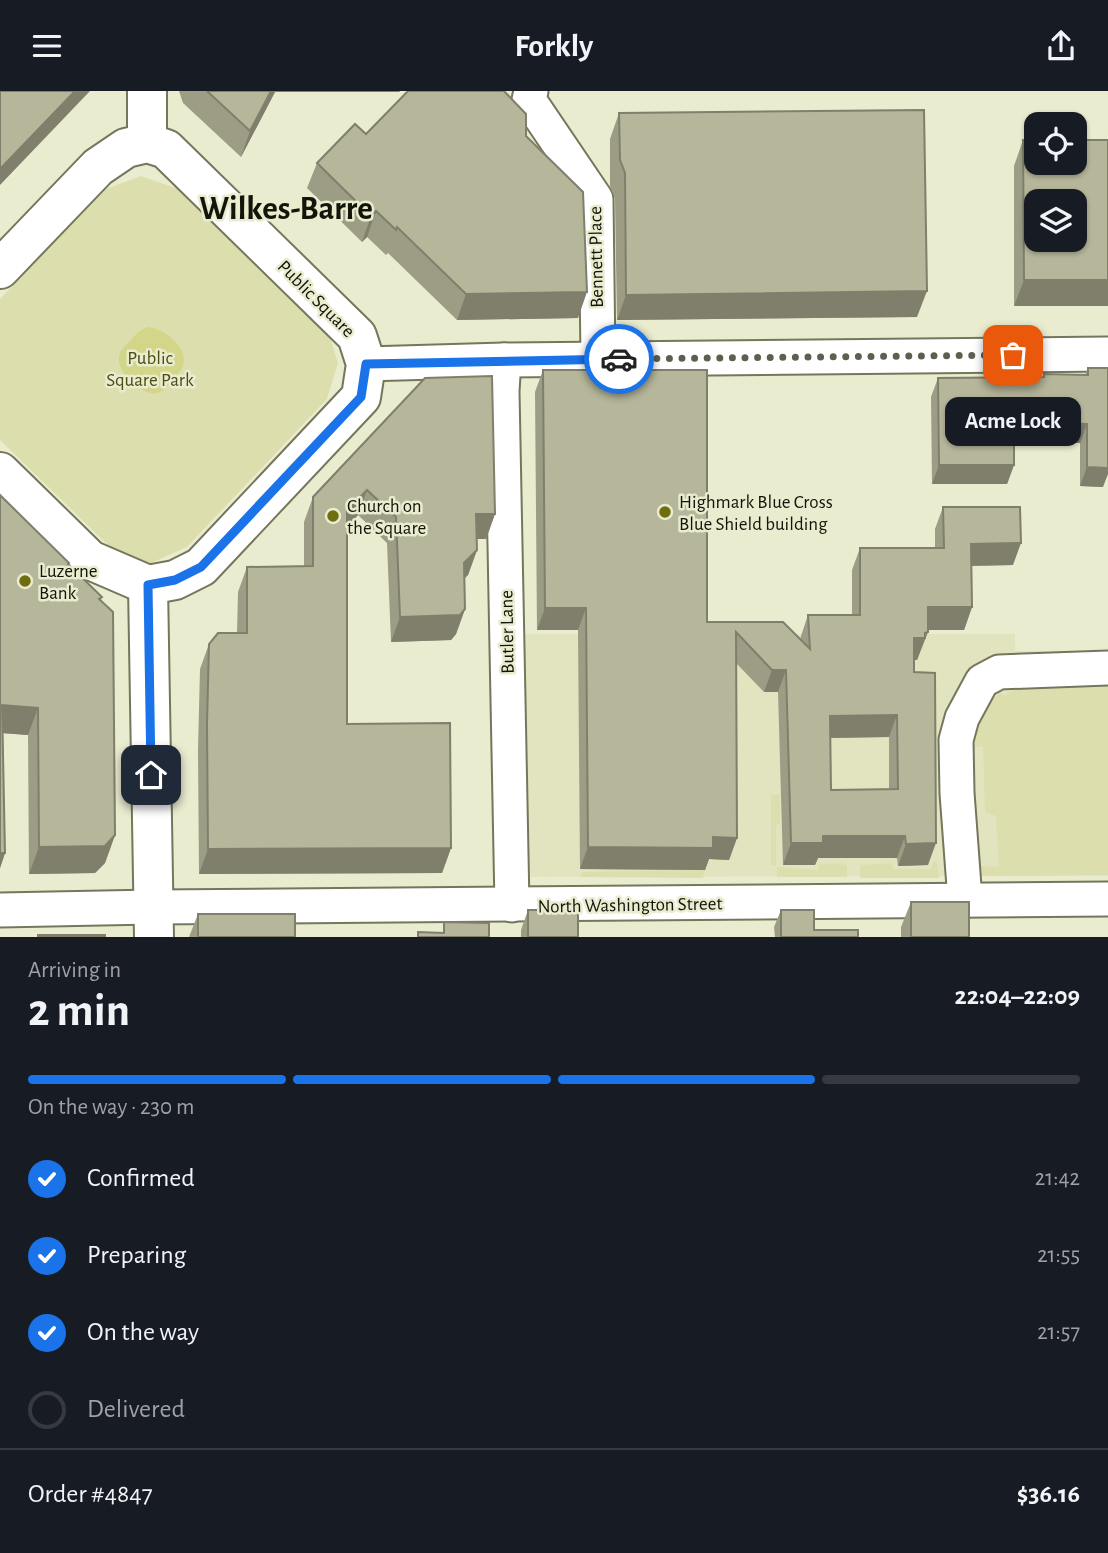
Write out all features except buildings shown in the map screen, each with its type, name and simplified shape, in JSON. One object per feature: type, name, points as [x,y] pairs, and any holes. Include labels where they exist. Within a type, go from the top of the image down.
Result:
[{"type":"main road","points":[[0,269],[98,167],[127,148],[147,143],[147,91]]},
{"type":"main road","name":"Public Square","points":[[147,143],[166,149],[357,336],[366,364]]},
{"type":"main road","points":[[0,472],[90,560],[148,585],[175,580],[201,567],[361,397],[366,364]]},
{"type":"main road","points":[[148,585],[153,922]]},
{"type":"street","name":"Bennett Place","points":[[530,95],[596,199],[598,359]]},
{"type":"street","points":[[366,364],[504,360],[1108,354]]},
{"type":"street","name":"Butler Lane","points":[[504,360],[502,404],[512,905]]},
{"type":"street","points":[[965,900],[956,740],[962,718],[982,681],[999,672],[1108,668]]},
{"type":"street","name":"North Washington Street","points":[[0,910],[153,922],[512,905],[1108,899]]},
{"type":"shaded area","points":[[148,327],[161,331],[174,340],[184,359],[179,373],[158,393],[138,387],[126,376],[119,363],[124,348],[139,332]]},
{"type":"shaded area","points":[[513,634],[1015,634],[1015,651],[1108,651],[1108,876],[516,877]]},
{"type":"green space","name":"Public Square Park","points":[[141,176],[181,190],[328,331],[338,363],[327,399],[187,547],[149,564],[112,549],[0,440],[0,299],[106,189]]},
{"type":"green space","points":[[1108,681],[1108,875],[968,876],[968,865],[999,867],[996,816],[985,812],[983,747],[973,747],[978,723],[987,705],[1000,693],[1004,696],[1027,685]]},
{"type":"green space","points":[[771,795],[780,795],[780,824],[776,825],[776,866],[771,865]]},
{"type":"green space","points":[[935,861],[939,878],[860,878],[860,865],[892,863],[893,869],[931,869]]},
{"type":"green space","points":[[819,864],[847,865],[847,877],[777,877],[777,867],[818,870]]},
{"type":"green space","points":[[705,870],[703,878],[581,877],[582,872]]},
{"type":"way so far","points":[[619,359],[1013,355]]},
{"type":"place","name":"Acme Lock","points":[[1013,355]]},
{"type":"place","name":"Highmark Blue Cross Blue Shield building","points":[[665,512]]},
{"type":"place","name":"Church on the Square","points":[[333,516]]},
{"type":"place","name":"Luzerne Bank","points":[[25,581]]},
{"type":"district","name":"Wilkes-Barre","points":[[286,207]]},
{"type":"route","points":[[151,775],[148,585],[175,580],[201,567],[361,397],[366,364],[619,359]]}]
